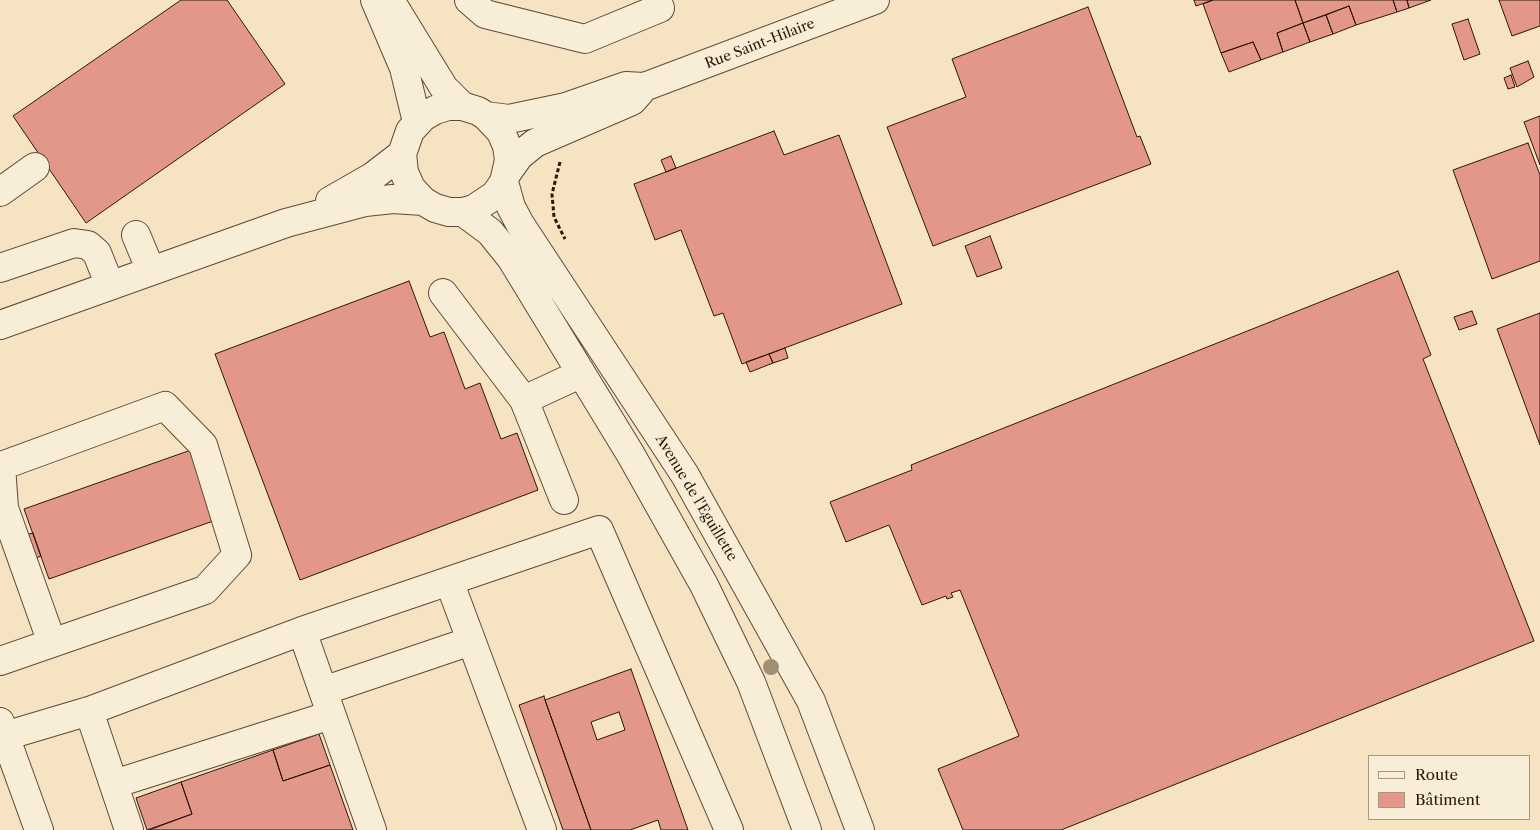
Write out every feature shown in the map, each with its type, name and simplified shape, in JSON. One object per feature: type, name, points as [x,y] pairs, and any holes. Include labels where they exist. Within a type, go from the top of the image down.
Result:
[{"type":"street","points":[[375,0],[404,68],[418,122]]},
{"type":"street","points":[[390,0],[444,88],[474,111],[501,132],[507,146],[509,160],[505,177],[495,195],[485,203],[463,212],[448,212],[435,208],[422,201],[411,188],[404,172],[402,154],[407,137],[418,122],[435,110],[448,106],[474,111]]},
{"type":"street","points":[[469,0],[485,14],[585,39],[660,8],[657,0]]},
{"type":"street","name":"Rue Saint-Hilaire","points":[[474,111],[509,119],[566,107],[626,86],[644,87],[875,0]]},
{"type":"street","name":"Rue Saint-Hilaire","points":[[505,177],[519,156],[535,143],[632,101],[644,87]]},
{"type":"street","points":[[286,224],[372,177],[402,154]]},
{"type":"street","points":[[0,192],[35,167]]},
{"type":"street","name":"Avenue de l'Eguillette","points":[[505,177],[510,207],[685,475],[811,701],[860,830]]},
{"type":"street","points":[[0,325],[286,224],[365,202],[393,199],[422,201]]},
{"type":"street","points":[[463,212],[490,232],[507,252],[631,455],[704,585],[751,682],[807,830]]},
{"type":"street","points":[[136,236],[151,271]]},
{"type":"street","points":[[0,268],[74,243],[88,245],[97,253],[110,286]]},
{"type":"street","points":[[443,293],[524,400],[564,500]]},
{"type":"street","points":[[524,400],[580,374]]},
{"type":"street","points":[[0,661],[52,643],[205,590],[237,555],[203,445],[164,406],[1,466],[4,508],[52,643]]},
{"type":"street","points":[[39,830],[3,729],[89,711],[302,631],[599,530],[730,830]]},
{"type":"street","points":[[449,581],[542,830]]},
{"type":"street","points":[[302,631],[372,830]]},
{"type":"street","points":[[114,784],[327,703],[471,641]]},
{"type":"street","points":[[89,711],[129,830]]},
{"type":"building","points":[[181,0],[227,0],[285,84],[86,223],[13,116]]},
{"type":"building","points":[[1194,0],[1213,0],[1196,6]]},
{"type":"building","points":[[1213,0],[1295,0],[1303,23],[1277,33],[1283,52],[1261,60],[1253,42],[1221,53],[1203,4]]},
{"type":"building","points":[[1295,0],[1393,0],[1397,12],[1356,25],[1349,6],[1303,23]]},
{"type":"building","points":[[1393,0],[1407,0],[1409,8],[1397,12]]},
{"type":"building","points":[[1407,0],[1431,0],[1409,8]]},
{"type":"building","points":[[1499,0],[1540,0],[1540,26],[1512,36]]},
{"type":"building","points":[[1349,6],[1356,25],[1333,34],[1326,15]]},
{"type":"building","points":[[1088,7],[1137,137],[1140,136],[1151,164],[933,246],[887,127],[966,97],[952,59]]},
{"type":"building","points":[[1326,15],[1333,34],[1310,42],[1303,23]]},
{"type":"building","points":[[1468,19],[1480,54],[1464,60],[1452,24]]},
{"type":"building","points":[[1303,23],[1310,42],[1283,52],[1277,33]]},
{"type":"building","points":[[1253,42],[1261,60],[1229,72],[1221,53]]},
{"type":"building","points":[[1528,61],[1534,77],[1517,87],[1510,68]]},
{"type":"building","points":[[1511,75],[1515,87],[1508,89],[1504,78]]},
{"type":"building","points":[[1540,116],[1540,165],[1524,122]]},
{"type":"building","points":[[774,131],[784,155],[839,135],[902,304],[742,364],[723,313],[714,316],[681,230],[655,240],[634,184]]},
{"type":"building","points":[[1528,143],[1540,175],[1540,261],[1492,279],[1453,170]]},
{"type":"building","points":[[671,156],[676,168],[666,172],[661,160]]},
{"type":"building","points":[[990,236],[1002,268],[977,277],[965,246]]},
{"type":"building","points":[[1398,271],[1431,355],[1423,359],[1534,641],[1061,830],[963,830],[938,769],[1019,736],[960,590],[951,593],[953,597],[947,599],[946,596],[922,605],[889,525],[846,542],[830,502],[912,470],[911,465]]},
{"type":"building","points":[[409,281],[430,337],[444,332],[465,389],[480,383],[501,439],[517,433],[538,490],[300,580],[215,354]]},
{"type":"building","points":[[1472,311],[1477,324],[1459,330],[1454,317]]},
{"type":"building","points":[[1540,313],[1540,445],[1497,329]]},
{"type":"building","points":[[785,348],[788,358],[773,363],[769,354]]},
{"type":"building","points":[[769,354],[773,363],[750,372],[746,362]]},
{"type":"building","points":[[191,450],[216,520],[49,579],[24,509]]},
{"type":"building","points":[[33,533],[41,556],[34,559],[25,535]]},
{"type":"building","points":[[631,669],[688,830],[661,830],[658,820],[630,830],[591,830],[545,700]],"holes":[[[619,712],[625,730],[597,740],[591,722]]]},
{"type":"building","points":[[544,696],[591,830],[563,830],[519,705]]},
{"type":"building","points":[[319,734],[330,765],[283,781],[273,750]]},
{"type":"building","points":[[273,750],[283,781],[330,765],[353,830],[149,830],[192,814],[181,782]]},
{"type":"building","points":[[181,782],[192,814],[147,830],[136,798]]}]
